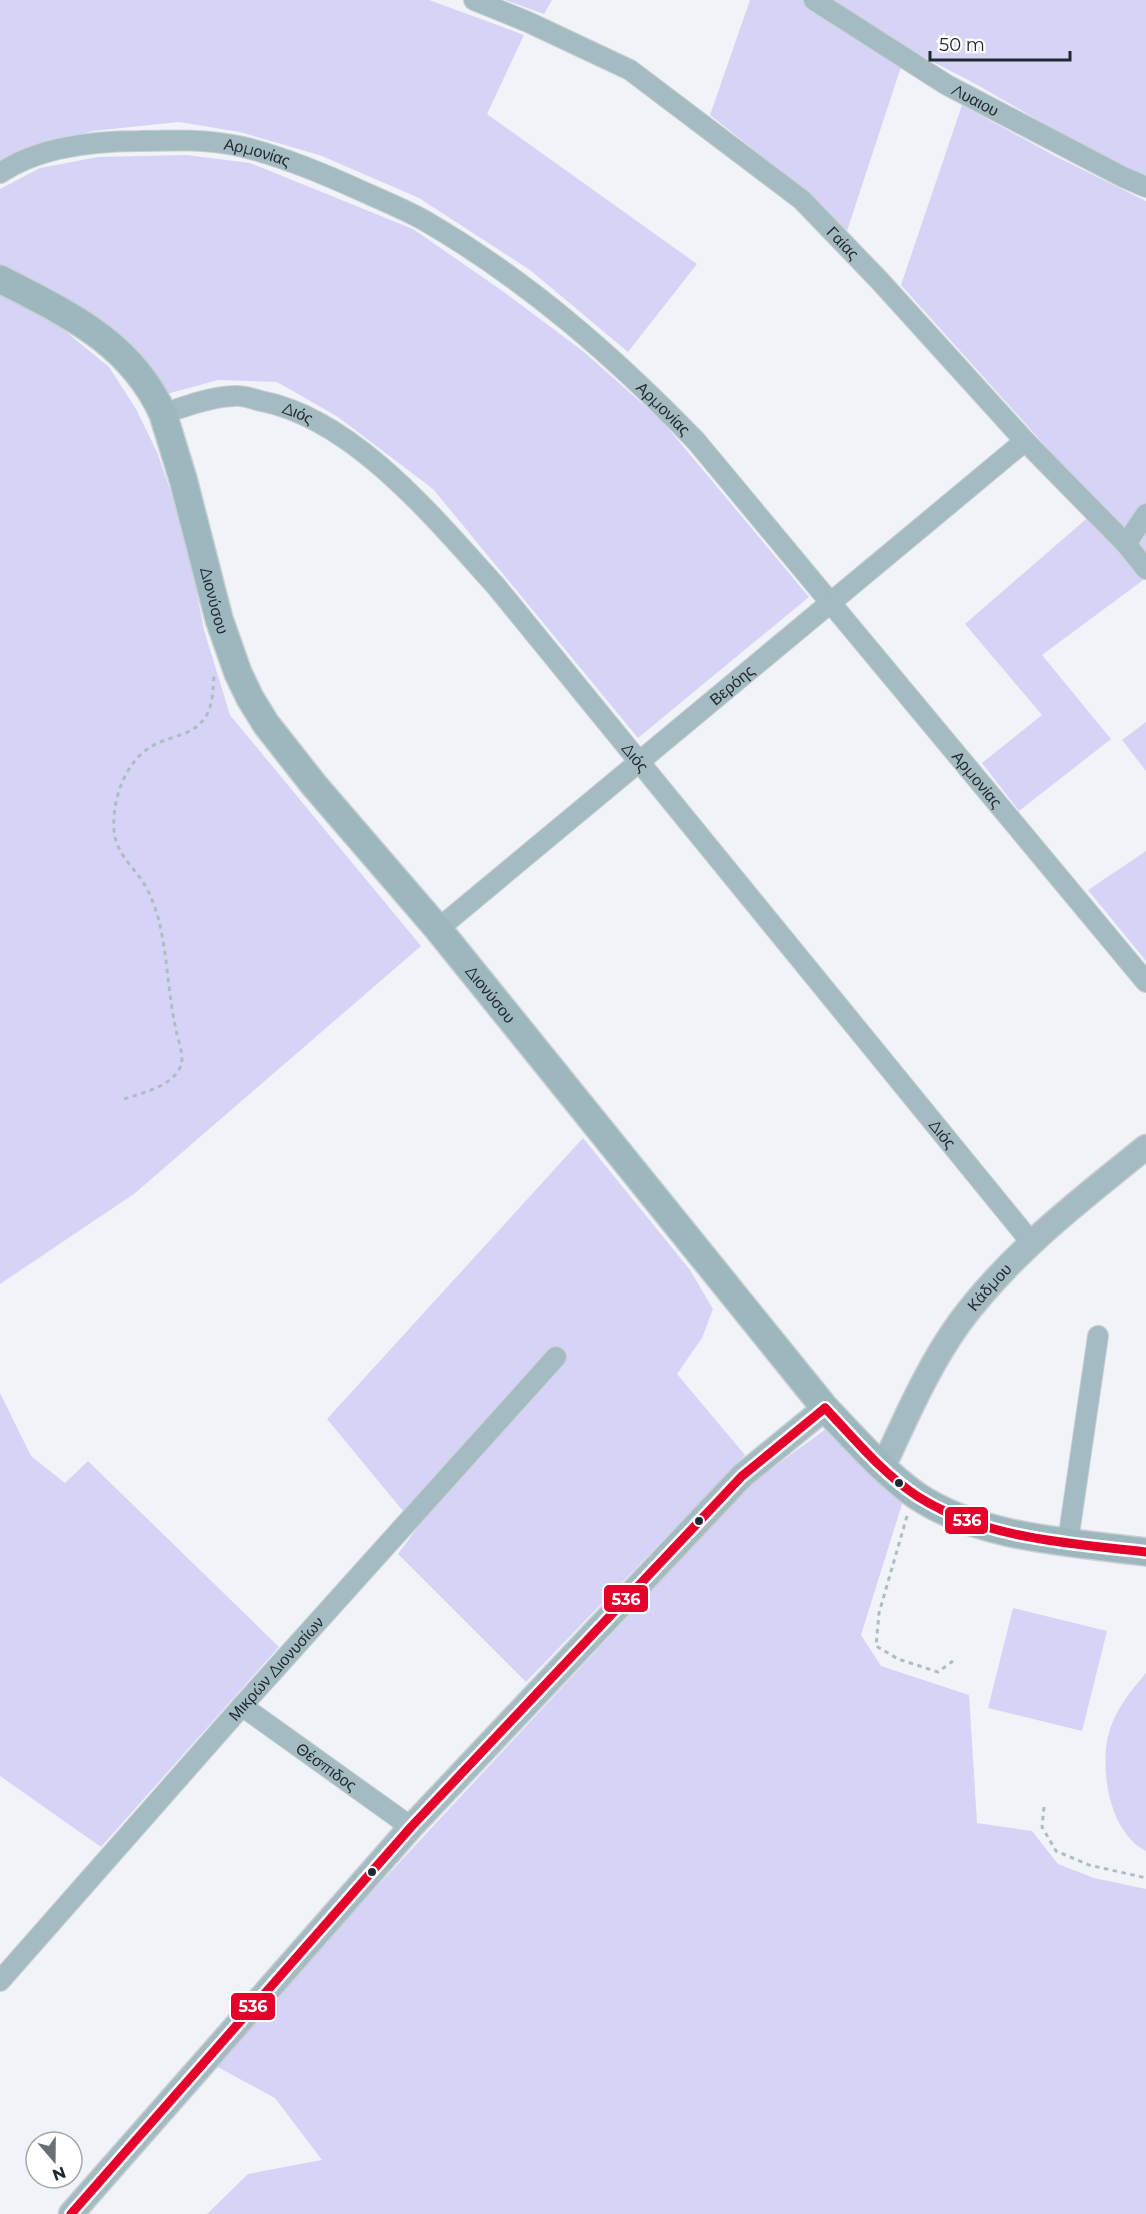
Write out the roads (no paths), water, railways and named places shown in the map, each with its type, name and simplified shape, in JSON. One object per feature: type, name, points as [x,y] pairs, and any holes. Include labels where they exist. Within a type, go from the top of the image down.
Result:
[{"type":"main road","name":"Διονύσου","points":[[0,279],[81,321],[127,358],[148,384],[163,414],[183,479],[219,619],[238,673],[266,724],[292,760],[438,929],[825,1408],[883,1467],[916,1495],[944,1512],[1001,1531],[1146,1551]]},
{"type":"street","name":"Γαίας","points":[[474,0],[528,22],[630,70],[802,200],[925,330],[1025,441],[1126,544],[1146,569]]},
{"type":"street","name":"Λυαιου","points":[[814,0],[947,84],[1146,187]]},
{"type":"street","name":"Αρμονίας","points":[[0,173],[50,151],[111,141],[188,140],[243,147],[326,174],[426,221],[531,290],[595,342],[646,389],[696,441],[1146,982]]},
{"type":"street","name":"Διός","points":[[163,414],[201,401],[235,395],[276,404],[322,423],[365,455],[425,507],[495,585],[1031,1242]]},
{"type":"street","name":"Βερόης","points":[[438,929],[1025,441]]},
{"type":"street","points":[[1126,544],[1146,514]]},
{"type":"street","name":"Κάδμου","points":[[883,1467],[933,1366],[959,1324],[991,1283],[1031,1242],[1146,1147]]},
{"type":"street","points":[[1068,1541],[1098,1336]]},
{"type":"street","name":"Μικρών Διονυσίων","points":[[0,1981],[242,1706],[556,1357]]},
{"type":"street","points":[[71,2214],[411,1827],[742,1476],[825,1408]]},
{"type":"street","name":"Θέσπιδος","points":[[242,1706],[411,1827]]}]
